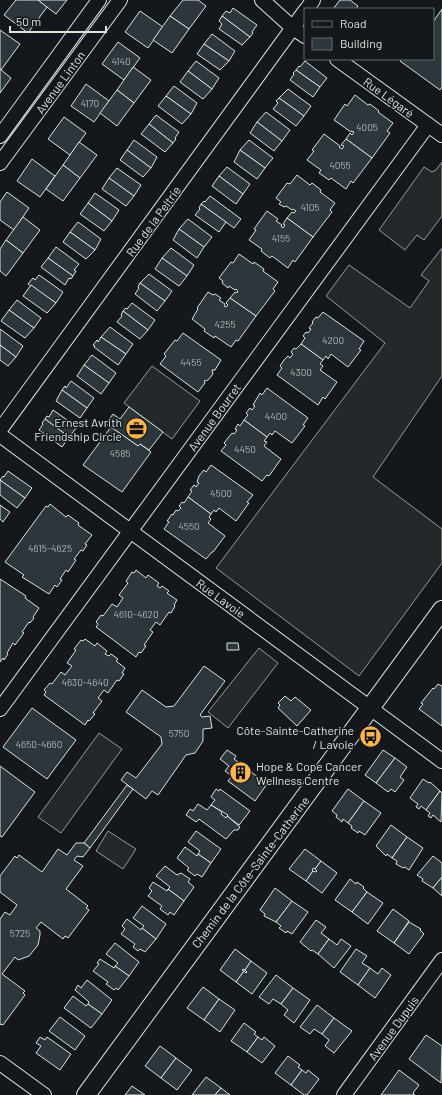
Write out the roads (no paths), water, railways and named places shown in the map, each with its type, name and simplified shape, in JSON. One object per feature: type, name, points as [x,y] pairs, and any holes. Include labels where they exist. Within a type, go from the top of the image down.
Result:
[{"type":"main road","name":"Chemin de la Côte-Sainte-Catherine","points":[[86,1095],[442,610]]},
{"type":"street","name":"Avenue Linton","points":[[0,136],[99,0]]},
{"type":"street","name":"Avenue Linton","points":[[0,163],[120,0]]},
{"type":"street","points":[[262,0],[293,28],[304,35]]},
{"type":"street","name":"Rue de la Peltrie","points":[[0,430],[304,13]]},
{"type":"street","name":"Rue Légaré","points":[[338,60],[442,135]]},
{"type":"street","name":"Avenue Bourret","points":[[0,709],[428,125]]},
{"type":"street","name":"Rue Lavoie","points":[[0,435],[442,761]]},
{"type":"street","name":"Avenue Dupuis","points":[[344,1095],[442,960]]},
{"type":"street","points":[[0,1063],[44,1095]]},
{"type":"place","name":"Ernest Avrith Friendship Circle","points":[[137,429]]},
{"type":"place","name":"Côte-Sainte-Catherine / Lavoie","points":[[370,737]]},
{"type":"place","name":"Hope & Cope Cancer Wellness Centre","points":[[241,773]]}]
